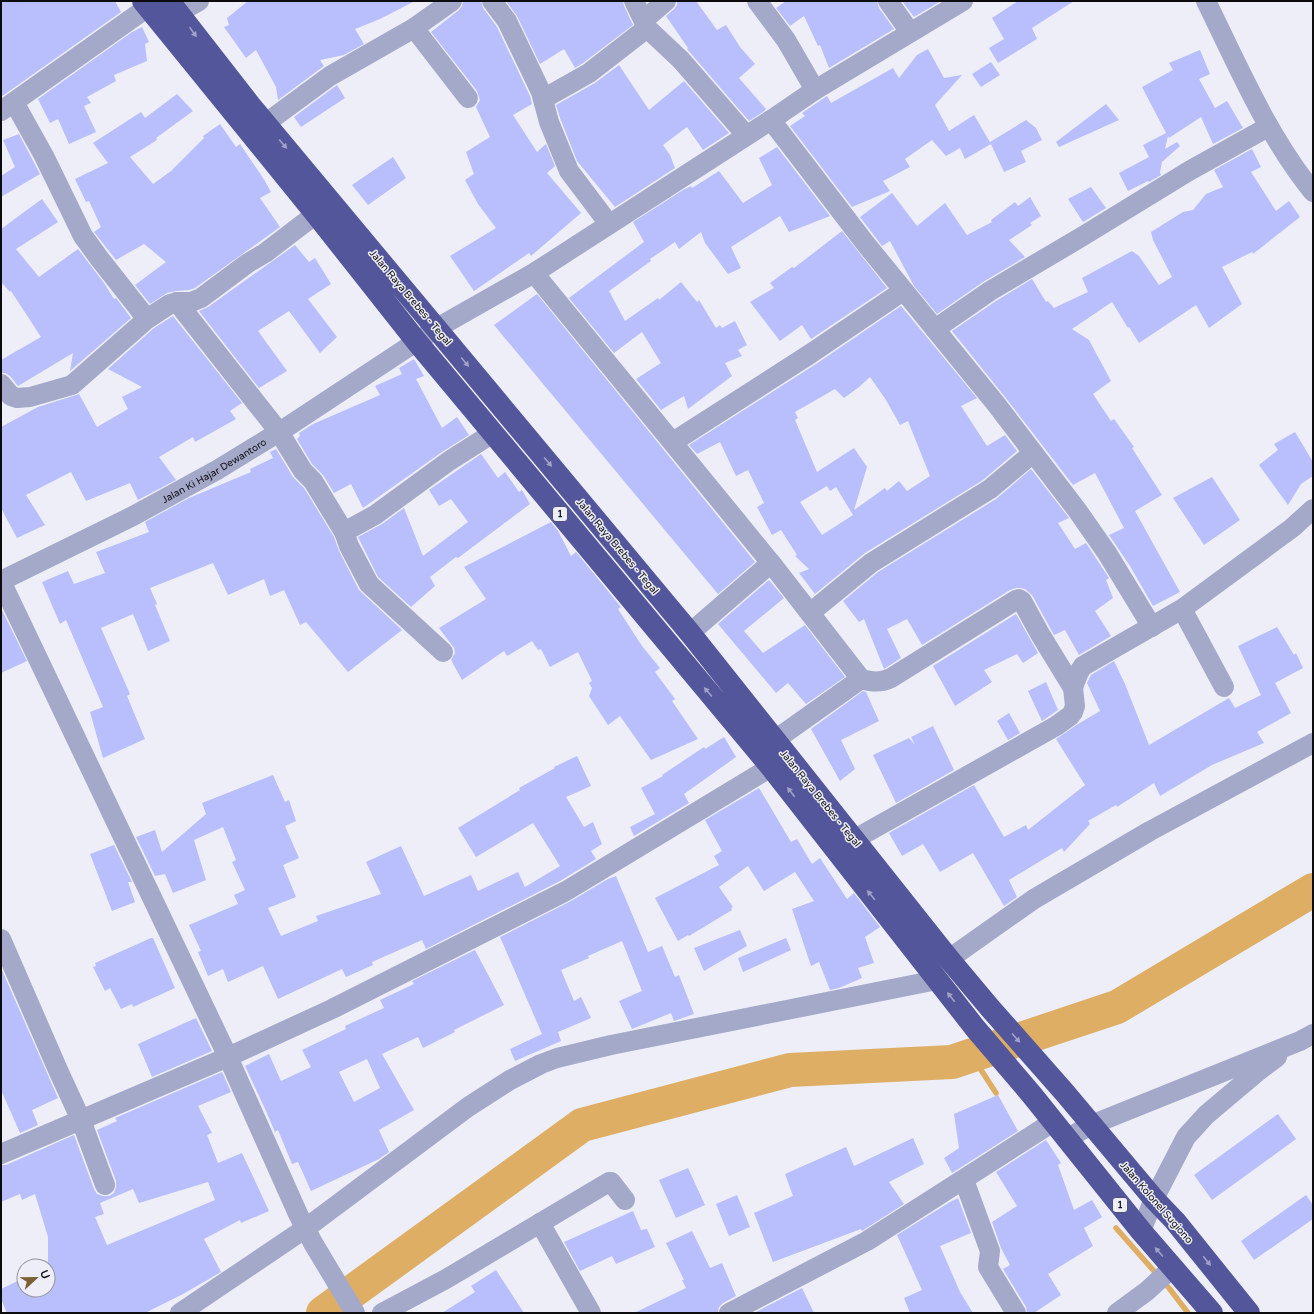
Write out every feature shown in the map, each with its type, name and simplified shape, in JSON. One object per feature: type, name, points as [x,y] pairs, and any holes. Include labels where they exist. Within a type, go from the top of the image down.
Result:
[{"type":"highway","name":"Jalan Raya Brebes - Tegal","points":[[160,9],[203,46],[690,633],[949,959],[990,1008],[1065,1092]]},
{"type":"highway","name":"Jalan Raya Brebes - Tegal","points":[[160,9],[316,214],[417,342],[771,767],[975,1028],[1060,1130]]},
{"type":"highway","name":"Jalan Kolonel Sugiono","points":[[1065,1092],[1154,1199],[1175,1221],[1249,1313]]},
{"type":"highway","name":"1","points":[[1060,1130],[1141,1231],[1169,1271],[1212,1313]]},
{"type":"street","points":[[147,319],[98,258],[83,236],[44,156],[8,107],[160,9],[198,1]]},
{"type":"street","points":[[266,123],[330,76],[414,28],[452,1]]},
{"type":"street","points":[[492,1],[506,20],[541,92],[549,122],[569,171],[610,224]]},
{"type":"street","points":[[634,1],[646,24],[746,135]]},
{"type":"street","points":[[543,99],[589,73],[646,24],[666,1]]},
{"type":"street","points":[[757,1],[786,40],[815,90]]},
{"type":"street","points":[[888,1],[910,32]]},
{"type":"street","name":"Jalan Ki Hajar Dewantoro","points":[[1,581],[133,516],[217,470],[279,432],[437,328],[534,273],[815,90],[963,1]]},
{"type":"street","points":[[1206,1],[1268,127],[1313,192]]},
{"type":"street","points":[[414,28],[468,98]]},
{"type":"street","points":[[771,120],[865,243],[996,404],[1077,510],[1107,554],[1152,627]]},
{"type":"street","points":[[935,329],[990,291],[1189,171],[1268,127]]},
{"type":"street","points":[[1,384],[11,396],[17,398],[30,397],[72,385],[147,319],[170,304],[177,302],[191,302],[201,298],[248,263],[265,253],[316,214]]},
{"type":"street","points":[[534,273],[771,563],[861,679],[871,682],[891,678],[1016,600],[1019,600],[1022,601],[1040,634],[1074,688]]},
{"type":"street","points":[[673,442],[810,354],[903,291]]},
{"type":"street","points":[[177,302],[279,432],[303,471],[313,480],[344,532],[349,546],[369,584],[443,652]]},
{"type":"street","points":[[344,532],[375,515],[449,461],[492,433]]},
{"type":"street","points":[[810,613],[871,563],[990,489],[1033,452]]},
{"type":"street","points":[[855,839],[1056,726],[1070,716],[1075,706],[1074,688],[1076,678],[1083,666],[1182,609],[1292,528],[1313,509]]},
{"type":"street","points":[[690,633],[771,563]]},
{"type":"street","points":[[1,581],[228,1057],[298,1214],[355,1313]]},
{"type":"street","points":[[1182,609],[1224,687]]},
{"type":"street","points":[[775,740],[861,679]]},
{"type":"street","points":[[949,959],[1034,899],[1150,831],[1313,743]]},
{"type":"street","points":[[1,1154],[228,1057],[332,1009],[566,892],[771,767]]},
{"type":"street","points":[[1,939],[81,1120],[105,1185]]},
{"type":"street","points":[[180,1313],[310,1236],[468,1108],[510,1080],[541,1064],[557,1058],[619,1043],[937,980]]},
{"type":"street","points":[[730,1313],[867,1241],[964,1180],[1060,1130],[1091,1125],[1306,1037]]},
{"type":"street","points":[[1141,1231],[1154,1199],[1186,1137],[1206,1115],[1257,1072],[1306,1037]]},
{"type":"street","points":[[964,1180],[990,1251],[988,1267],[1016,1313]]},
{"type":"street","points":[[382,1313],[446,1279],[540,1224],[594,1190],[611,1182],[626,1200]]},
{"type":"street","points":[[540,1224],[591,1313]]},
{"type":"street","points":[[1117,1313],[1169,1271]]},
{"type":"building","points":[[1,1],[115,1],[121,12],[1,97]]},
{"type":"building","points":[[248,1],[415,1],[380,19],[355,29],[364,44],[344,55],[320,60],[324,66],[278,100],[276,87],[256,50],[246,58],[224,27],[229,25],[227,18]]},
{"type":"building","points":[[463,1],[481,1],[483,8],[497,27],[530,96],[532,104],[513,115],[537,152],[546,144],[555,166],[547,173],[581,213],[531,256],[529,253],[474,291],[450,256],[496,228],[478,204],[465,180],[474,174],[466,152],[490,137],[476,107],[480,100],[477,91],[431,32],[459,10]]},
{"type":"building","points":[[506,1],[623,1],[633,25],[575,68],[564,49],[540,64],[517,16]]},
{"type":"building","points":[[677,1],[696,1],[717,30],[726,25],[740,47],[755,64],[739,78],[766,109],[763,112],[749,121],[687,49],[688,48],[666,16],[677,5]]},
{"type":"building","points":[[786,1],[877,1],[879,8],[894,29],[829,68],[820,45],[818,46],[804,16],[790,26],[776,8]]},
{"type":"building","points":[[902,1],[941,1],[914,17]]},
{"type":"building","points":[[1018,1],[1074,1],[1032,28],[1037,39],[998,63],[989,48],[1004,39],[992,18]]},
{"type":"building","points":[[142,27],[149,42],[145,44],[147,61],[114,75],[116,81],[87,97],[91,103],[84,106],[96,132],[69,144],[58,119],[50,123],[38,99],[132,32]]},
{"type":"building","points":[[928,49],[944,78],[962,75],[935,105],[949,131],[974,115],[991,144],[965,159],[960,148],[946,156],[932,140],[905,159],[910,167],[883,181],[890,191],[852,207],[790,126],[805,116],[802,113],[827,96],[831,103],[893,68],[899,78],[917,55]]},
{"type":"building","points":[[1200,50],[1210,74],[1199,79],[1215,108],[1227,101],[1243,128],[1213,144],[1201,117],[1169,138],[1168,136],[1165,149],[1177,142],[1180,146],[1162,162],[1160,172],[1161,175],[1128,191],[1119,173],[1149,157],[1143,145],[1166,133],[1142,87],[1173,70],[1169,63]]},
{"type":"building","points":[[991,62],[1000,75],[981,87],[972,74]]},
{"type":"building","points":[[619,65],[649,110],[684,81],[729,133],[703,150],[687,127],[663,145],[670,155],[675,168],[615,207],[577,161],[556,105],[595,83]]},
{"type":"building","points":[[337,85],[345,98],[301,127],[294,117]]},
{"type":"building","points":[[177,94],[193,111],[156,138],[157,140],[130,157],[153,184],[171,171],[204,138],[203,136],[220,124],[236,147],[240,144],[265,181],[271,192],[260,198],[280,227],[195,288],[167,293],[150,304],[135,285],[166,262],[144,244],[116,260],[94,232],[101,227],[89,201],[86,202],[75,179],[108,163],[93,143],[141,112],[145,118]]},
{"type":"building","points":[[1106,104],[1119,120],[1059,147],[1056,142]]},
{"type":"building","points":[[1026,120],[1036,128],[1042,140],[1021,151],[1026,162],[1004,172],[990,142]]},
{"type":"building","points":[[19,134],[40,174],[1,197],[1,176],[15,167],[3,140]]},
{"type":"building","points":[[777,147],[830,216],[789,232],[780,216],[731,247],[741,268],[728,274],[705,243],[701,232],[679,249],[675,242],[650,259],[651,261],[609,291],[625,321],[658,298],[659,300],[681,282],[697,302],[699,300],[716,328],[720,325],[722,328],[735,321],[747,345],[738,350],[742,356],[725,363],[732,376],[688,409],[684,396],[661,410],[636,379],[661,363],[642,332],[614,353],[569,298],[644,242],[633,222],[683,190],[691,186],[692,188],[719,171],[743,203],[772,185],[759,158]]},
{"type":"building","points":[[1252,149],[1261,167],[1251,172],[1276,211],[1289,201],[1300,217],[1253,254],[1252,252],[1222,267],[1242,304],[1209,328],[1196,305],[1139,343],[1112,302],[1072,329],[1089,340],[1111,381],[1093,394],[1111,421],[1114,419],[1134,447],[1132,448],[1162,495],[1135,511],[1180,592],[1153,606],[1130,566],[1109,535],[1124,528],[1095,473],[1073,485],[952,331],[1032,279],[1046,302],[1048,301],[1054,308],[1088,292],[1082,278],[1132,251],[1139,256],[1159,285],[1172,277],[1153,240],[1151,232],[1183,212],[1193,210],[1206,194],[1223,187],[1214,170]]},
{"type":"building","points":[[393,157],[406,178],[368,205],[352,185]]},
{"type":"building","points":[[1091,187],[1106,208],[1083,222],[1068,199]]},
{"type":"building","points":[[892,193],[917,226],[945,203],[967,235],[992,222],[991,220],[1015,202],[1018,206],[1030,197],[1041,216],[1030,223],[1032,225],[1009,240],[1025,257],[983,282],[937,314],[914,286],[890,241],[882,246],[860,217]]},
{"type":"building","points":[[42,199],[58,222],[16,249],[39,277],[78,249],[104,283],[114,299],[116,298],[131,318],[70,371],[73,353],[18,386],[10,376],[5,373],[1,373],[1,360],[41,337],[11,291],[10,292],[1,282],[1,229]]},
{"type":"building","points":[[842,231],[887,288],[811,339],[802,325],[780,341],[750,302],[774,288],[770,283],[792,267],[794,268]]},
{"type":"building","points":[[295,245],[309,262],[315,258],[331,284],[308,299],[337,337],[320,353],[289,311],[258,331],[287,371],[259,388],[199,311],[208,307]]},
{"type":"building","points":[[537,294],[755,562],[718,594],[494,325]]},
{"type":"building","points":[[901,306],[977,398],[961,406],[987,446],[1005,435],[1017,451],[983,480],[865,553],[815,594],[799,573],[809,569],[795,556],[797,555],[781,530],[772,535],[757,507],[764,503],[748,470],[736,476],[720,442],[697,454],[689,445],[816,364]],"holes":[[[870,377],[886,400],[900,425],[908,421],[930,476],[907,491],[899,481],[887,491],[885,488],[854,510],[867,467],[854,448],[817,472],[795,420],[798,418],[795,412],[835,389],[844,398]],[[827,486],[830,491],[836,487],[853,515],[822,535],[800,502]]]},
{"type":"building","points":[[173,316],[242,403],[230,411],[236,419],[195,442],[193,437],[159,457],[176,480],[138,500],[130,483],[86,501],[71,472],[26,495],[45,525],[17,538],[1,508],[1,427],[38,407],[79,394],[97,427],[128,409],[122,397],[142,387],[108,369],[154,328]]},
{"type":"building","points":[[414,359],[424,376],[416,379],[442,428],[457,417],[469,435],[442,452],[363,508],[351,484],[334,493],[323,475],[312,464],[297,439],[300,436],[299,433],[313,424],[380,395],[375,386],[402,374],[399,368]]},
{"type":"building","points":[[1295,432],[1313,462],[1313,476],[1301,484],[1288,505],[1259,465],[1278,450],[1274,444]]},
{"type":"building","points":[[276,449],[293,477],[304,488],[334,537],[339,551],[359,590],[402,630],[348,672],[306,622],[300,625],[284,590],[270,596],[264,579],[228,595],[213,563],[150,588],[157,604],[155,605],[170,641],[148,651],[133,614],[101,628],[130,694],[127,696],[145,739],[103,758],[90,712],[103,707],[66,620],[60,624],[42,582],[68,571],[74,584],[105,573],[96,552],[149,532],[145,522],[189,498],[251,472],[250,469],[273,458],[270,452]]},
{"type":"building","points":[[481,454],[498,478],[505,472],[519,492],[522,490],[530,504],[430,577],[435,586],[411,607],[378,577],[358,537],[382,524],[404,508],[423,556],[468,522],[451,499],[439,506],[429,490]]},
{"type":"building","points":[[1031,469],[1069,518],[1058,523],[1075,549],[1086,543],[1109,578],[1106,580],[1113,598],[1095,611],[1111,636],[1079,655],[1065,630],[1054,635],[1032,595],[1025,589],[1016,588],[1010,590],[922,645],[907,619],[887,629],[901,658],[884,669],[864,619],[859,622],[843,601],[878,572],[996,499]]},
{"type":"building","points":[[1212,477],[1240,520],[1204,545],[1173,498]]},
{"type":"building","points":[[551,522],[558,531],[571,556],[576,552],[621,607],[618,609],[642,646],[660,668],[655,672],[675,699],[672,701],[698,739],[651,760],[620,716],[608,725],[589,696],[592,688],[589,683],[592,681],[578,652],[550,667],[541,649],[538,650],[532,641],[507,656],[504,651],[462,680],[451,660],[455,653],[454,648],[439,628],[486,599],[464,567]]},
{"type":"building","points":[[769,580],[784,598],[744,631],[763,653],[805,625],[845,677],[806,704],[788,683],[776,693],[718,624]]},
{"type":"building","points":[[1,608],[27,661],[1,673]]},
{"type":"building","points":[[1016,614],[1038,653],[1023,663],[1017,654],[984,670],[992,682],[955,706],[933,666]]},
{"type":"building","points":[[1277,627],[1294,655],[1296,653],[1303,668],[1275,683],[1291,713],[1257,732],[1264,743],[1212,765],[1160,796],[1154,783],[1117,807],[1116,805],[1088,821],[1090,824],[1064,852],[1062,848],[1009,880],[1017,897],[1004,906],[973,853],[940,872],[923,844],[902,856],[889,833],[974,785],[1004,837],[1026,825],[1028,830],[1085,785],[1056,739],[1100,711],[1087,683],[1091,675],[1114,661],[1125,684],[1149,745],[1229,698],[1235,708],[1261,695],[1238,646]]},
{"type":"building","points":[[1046,682],[1058,710],[1042,721],[1028,691]]},
{"type":"building","points":[[863,691],[866,692],[879,721],[841,740],[855,769],[840,781],[811,729]]},
{"type":"building","points":[[1009,713],[1020,733],[1008,740],[997,721]]},
{"type":"building","points":[[933,726],[954,770],[896,803],[873,755],[909,738],[915,745],[911,737]]},
{"type":"building","points":[[724,737],[736,757],[684,794],[689,803],[634,836],[630,827],[655,814],[641,788],[663,776],[662,775],[704,747],[705,749]]},
{"type":"building","points":[[577,756],[591,786],[566,797],[584,827],[593,822],[602,844],[591,851],[596,859],[560,881],[426,949],[422,940],[372,962],[373,965],[346,977],[342,969],[278,999],[263,966],[228,982],[223,969],[208,976],[198,952],[201,951],[189,925],[238,904],[234,895],[245,890],[232,862],[236,860],[223,827],[194,840],[206,880],[173,893],[165,874],[155,876],[136,837],[155,830],[162,852],[206,814],[202,803],[273,775],[285,802],[289,800],[296,821],[285,826],[299,858],[283,865],[296,897],[268,908],[281,936],[318,921],[316,916],[381,894],[366,862],[401,846],[424,896],[471,875],[478,891],[518,872],[525,887],[560,866],[533,823],[476,857],[458,828],[520,790],[519,788],[555,768],[554,767]]},
{"type":"building","points":[[759,788],[791,842],[797,839],[812,864],[820,858],[847,899],[854,893],[880,927],[865,937],[874,963],[858,968],[862,978],[839,988],[830,990],[819,962],[811,966],[792,909],[814,901],[795,872],[764,891],[748,866],[719,887],[733,907],[731,908],[732,910],[678,941],[655,898],[719,865],[714,856],[722,851],[705,820]]},
{"type":"building","points":[[114,845],[132,882],[128,882],[135,902],[112,911],[90,854]]},
{"type":"building","points":[[616,876],[648,952],[662,946],[675,977],[679,975],[694,1014],[674,1021],[671,1013],[632,1029],[619,1001],[642,991],[622,941],[561,970],[574,1001],[581,997],[591,1018],[558,1032],[561,1041],[515,1061],[510,1049],[542,1034],[500,937]]},
{"type":"building","points":[[740,930],[747,946],[704,971],[694,948]]},
{"type":"building","points":[[153,938],[175,988],[133,1007],[132,1004],[121,1009],[110,988],[105,991],[93,967],[96,966],[95,963]]},
{"type":"building","points":[[786,938],[791,950],[743,972],[738,958]]},
{"type":"building","points":[[475,950],[504,1005],[454,1030],[455,1032],[423,1048],[418,1037],[382,1054],[414,1110],[379,1130],[389,1152],[379,1159],[311,1191],[298,1162],[292,1164],[278,1130],[275,1132],[245,1066],[269,1054],[281,1081],[311,1067],[302,1050],[346,1029],[345,1026],[384,1008],[380,1000],[414,984],[412,981]],"holes":[[[367,1059],[380,1088],[354,1102],[339,1072]]]},
{"type":"building","points":[[1,968],[58,1098],[32,1110],[38,1125],[20,1133],[1,1090]]},
{"type":"building","points":[[196,1018],[212,1051],[152,1077],[138,1044]]},
{"type":"building","points":[[222,1072],[231,1092],[198,1106],[212,1133],[207,1135],[218,1163],[242,1153],[269,1211],[241,1223],[240,1220],[204,1239],[221,1272],[183,1294],[145,1313],[7,1313],[1,1299],[1,1289],[16,1282],[16,1298],[56,1298],[56,1258],[48,1258],[48,1237],[35,1194],[22,1200],[20,1194],[1,1202],[1,1165],[6,1165],[74,1135],[94,1189],[97,1194],[109,1196],[114,1193],[116,1181],[97,1130],[117,1121],[115,1118]],"holes":[[[208,1182],[215,1200],[107,1245],[95,1217],[104,1214],[100,1203],[133,1189],[139,1203]]]},
{"type":"building","points":[[998,1095],[1018,1131],[952,1173],[944,1158],[959,1148],[954,1114]]},
{"type":"building","points":[[1278,1114],[1296,1139],[1212,1200],[1194,1175]]},
{"type":"building","points":[[913,1138],[924,1164],[889,1182],[904,1204],[862,1231],[861,1229],[773,1262],[754,1213],[793,1196],[785,1174],[846,1147],[854,1166]]},
{"type":"building","points":[[1046,1140],[1061,1163],[1058,1165],[1074,1210],[1092,1200],[1102,1217],[1084,1228],[1093,1246],[1048,1274],[1061,1295],[1034,1313],[1027,1313],[1026,1307],[1003,1269],[1010,1265],[1001,1248],[992,1222],[1017,1206],[996,1172]]},
{"type":"building","points":[[688,1168],[705,1205],[676,1218],[659,1180]]},
{"type":"building","points":[[737,1195],[750,1227],[729,1236],[716,1204]]},
{"type":"building","points":[[1306,1195],[1313,1205],[1313,1219],[1254,1260],[1241,1241]]},
{"type":"building","points":[[958,1198],[971,1233],[940,1246],[960,1292],[973,1313],[910,1313],[904,1298],[922,1290],[897,1235]]},
{"type":"building","points":[[633,1211],[641,1230],[647,1229],[655,1247],[616,1264],[612,1256],[580,1271],[564,1242]]},
{"type":"building","points":[[692,1231],[710,1268],[722,1263],[736,1296],[723,1303],[719,1307],[718,1313],[634,1313],[686,1288],[682,1280],[684,1280],[666,1243]]},
{"type":"building","points":[[496,1270],[524,1313],[442,1313],[475,1292],[471,1286]]},
{"type":"building","points":[[802,1288],[814,1313],[754,1313]]},
{"type":"waterway","points":[[323,1313],[582,1125],[790,1070],[952,1062],[1117,1007],[1313,890]]},
{"type":"waterway","points":[[972,1056],[996,1093]]},
{"type":"waterway","points":[[1116,1228],[1169,1288],[1188,1313]]}]
